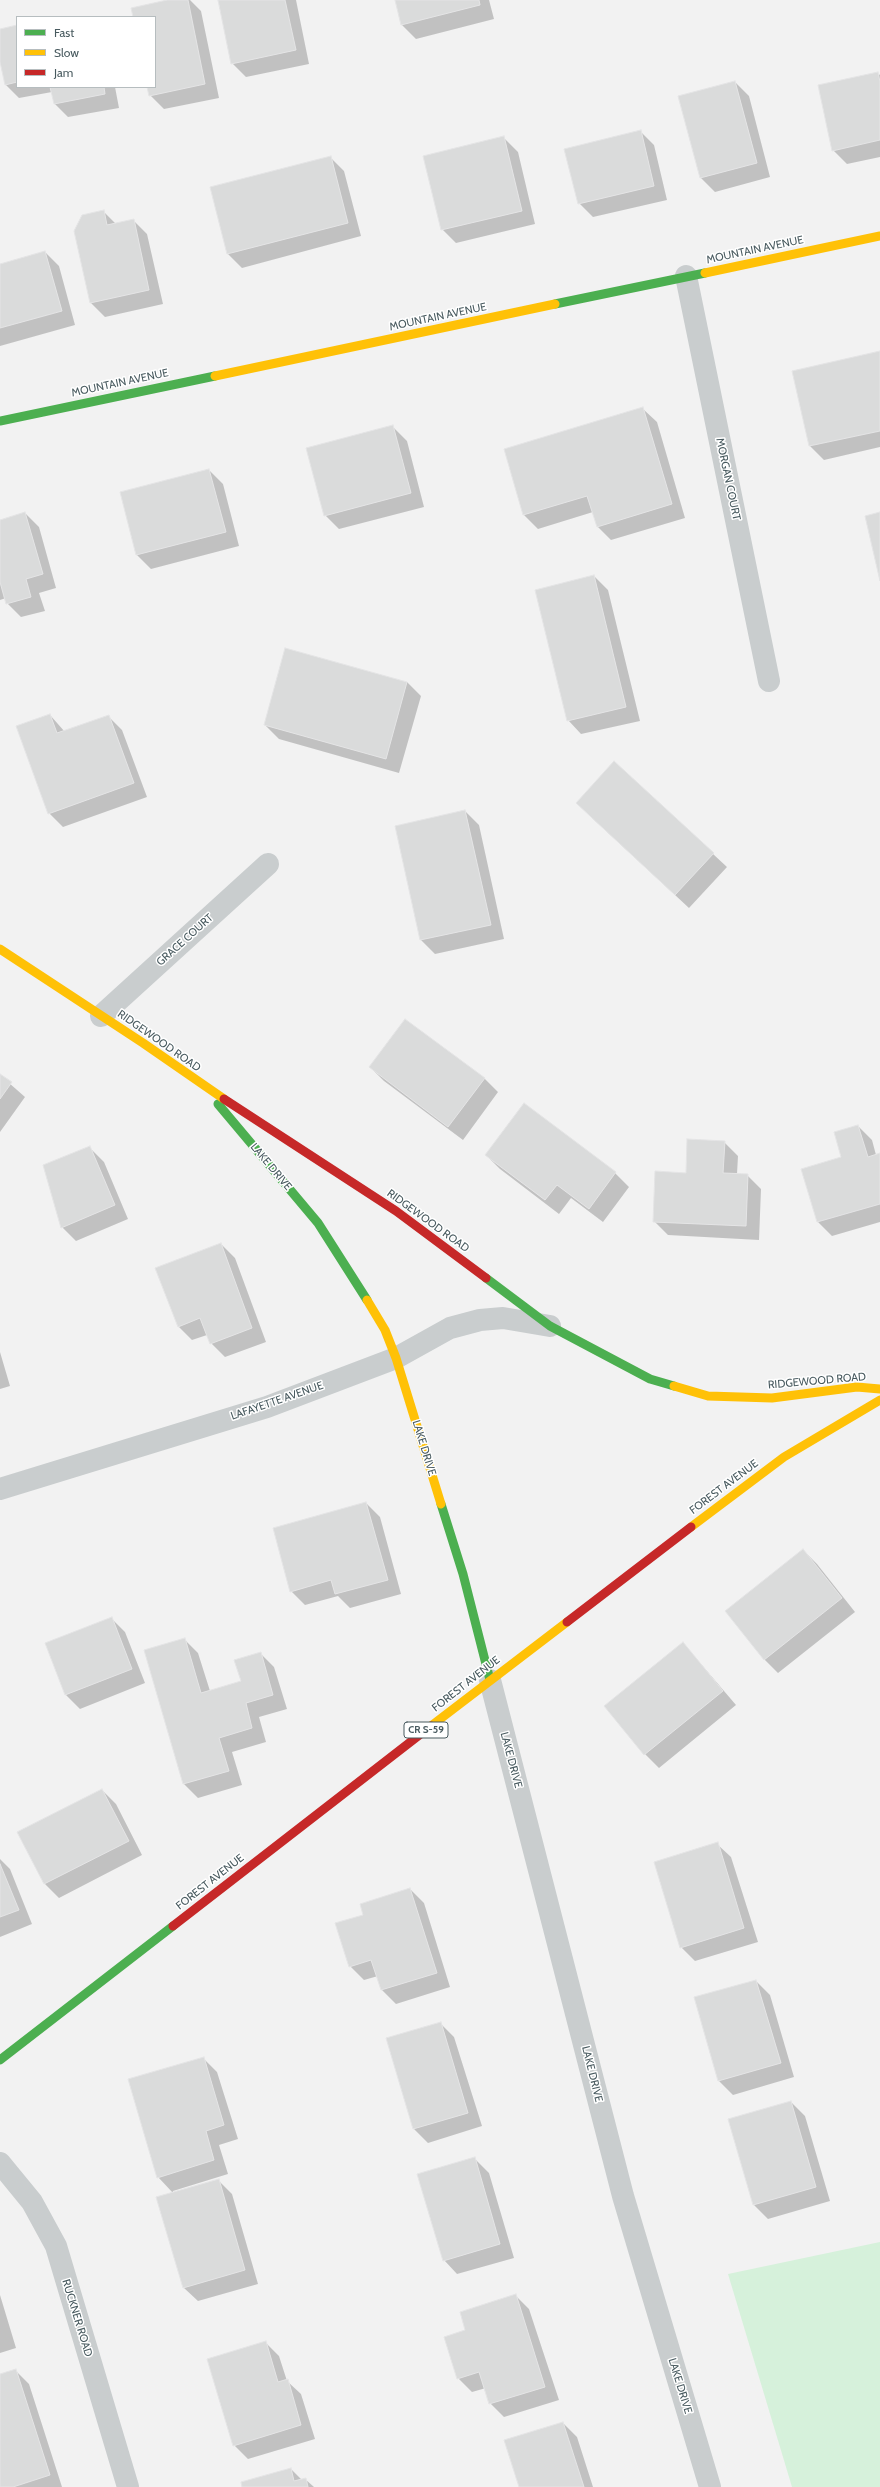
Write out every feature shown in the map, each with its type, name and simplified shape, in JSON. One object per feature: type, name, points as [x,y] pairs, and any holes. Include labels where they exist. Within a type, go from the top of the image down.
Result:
[{"type":"main road","name":"MOUNTAIN AVENUE","points":[[0,421],[880,236]]},
{"type":"main road","name":"RIDGEWOOD ROAD","points":[[0,949],[203,1086],[396,1211],[550,1326],[650,1379],[708,1396],[772,1398],[857,1387],[880,1389]]},
{"type":"main road","name":"LAKE DRIVE","points":[[203,1086],[318,1223],[366,1296],[384,1330],[396,1358],[463,1574],[490,1680]]},
{"type":"main road","name":"FOREST AVENUE","points":[[0,2060],[490,1680],[784,1457],[859,1411],[880,1400]]},
{"type":"street","name":"MORGAN COURT","points":[[686,276],[769,681]]},
{"type":"street","name":"GRACE COURT","points":[[101,1016],[268,864]]},
{"type":"street","name":"LAFAYETTE AVENUE","points":[[0,1489],[267,1407],[396,1358],[450,1328],[480,1320],[503,1318],[550,1326]]},
{"type":"street","name":"LAKE DRIVE","points":[[490,1680],[623,2196],[710,2487]]},
{"type":"street","name":"RUCKNER ROAD","points":[[0,2163],[32,2202],[56,2246],[128,2487]]},
{"type":"green space","points":[[880,2242],[880,2487],[792,2487],[728,2274]]},
{"type":"building","points":[[167,0],[188,0],[205,84],[149,96],[147,88],[156,88],[156,16],[133,16],[131,8]]},
{"type":"building","points":[[218,0],[285,0],[296,50],[231,64]]},
{"type":"building","points":[[395,0],[479,0],[480,5],[401,25]]},
{"type":"building","points":[[16,25],[16,82],[5,85],[0,62],[0,29]]},
{"type":"building","points":[[878,72],[880,82],[880,140],[832,151],[818,85]]},
{"type":"building","points":[[735,81],[757,163],[700,178],[678,96]]},
{"type":"building","points":[[50,88],[104,88],[105,94],[54,104]]},
{"type":"building","points":[[641,130],[654,186],[578,204],[564,149]]},
{"type":"building","points":[[504,136],[522,211],[441,230],[423,156]]},
{"type":"building","points":[[331,156],[348,223],[227,254],[210,187]]},
{"type":"building","points":[[104,210],[107,225],[134,219],[149,290],[90,303],[74,231],[82,215]]},
{"type":"building","points":[[45,251],[62,311],[0,328],[0,264]]},
{"type":"building","points":[[880,351],[880,431],[809,446],[792,371]]},
{"type":"building","points":[[643,407],[672,504],[597,527],[587,496],[523,515],[504,449]]},
{"type":"building","points":[[393,425],[411,493],[324,516],[306,448]]},
{"type":"building","points":[[209,469],[226,532],[136,555],[120,492]]},
{"type":"building","points":[[25,512],[43,574],[26,579],[31,597],[6,604],[0,582],[0,520]]},
{"type":"building","points":[[880,512],[880,581],[865,516]]},
{"type":"building","points":[[594,575],[626,707],[567,721],[535,590]]},
{"type":"building","points":[[285,648],[407,682],[386,759],[264,725]]},
{"type":"building","points":[[50,714],[57,733],[109,715],[134,783],[48,814],[16,726]]},
{"type":"building","points":[[614,761],[714,853],[675,895],[576,803]]},
{"type":"building","points":[[465,810],[491,925],[420,940],[395,826]]},
{"type":"building","points":[[405,1019],[485,1078],[448,1127],[369,1067]]},
{"type":"building","points":[[0,1074],[12,1082],[0,1099]]},
{"type":"building","points":[[524,1103],[616,1172],[589,1209],[557,1185],[545,1200],[485,1155]]},
{"type":"building","points":[[858,1125],[868,1157],[880,1153],[880,1204],[817,1222],[801,1169],[841,1157],[834,1132]]},
{"type":"building","points":[[687,1139],[725,1141],[723,1173],[748,1174],[746,1226],[653,1222],[655,1171],[686,1173]]},
{"type":"building","points":[[90,1146],[115,1205],[61,1228],[43,1165]]},
{"type":"building","points":[[221,1243],[252,1328],[210,1344],[200,1318],[178,1327],[155,1268]]},
{"type":"building","points":[[366,1502],[388,1580],[335,1594],[331,1580],[290,1592],[273,1528]]},
{"type":"building","points":[[803,1549],[842,1598],[764,1660],[725,1611]]},
{"type":"building","points":[[112,1617],[132,1669],[65,1695],[45,1643]]},
{"type":"building","points":[[185,1638],[201,1693],[241,1681],[234,1660],[261,1652],[273,1695],[246,1703],[252,1728],[219,1738],[229,1771],[183,1784],[144,1650]]},
{"type":"building","points":[[683,1642],[723,1691],[644,1755],[604,1706]]},
{"type":"building","points":[[102,1789],[129,1841],[44,1884],[17,1832]]},
{"type":"building","points":[[718,1842],[744,1928],[680,1948],[654,1862]]},
{"type":"building","points":[[0,1864],[19,1910],[0,1917]]},
{"type":"building","points":[[410,1888],[437,1973],[381,1990],[371,1960],[349,1967],[335,1923],[363,1915],[360,1904]]},
{"type":"building","points":[[756,1980],[781,2063],[718,2081],[694,1997]]},
{"type":"building","points":[[441,2022],[468,2113],[413,2129],[386,2038]]},
{"type":"building","points":[[204,2057],[224,2125],[206,2131],[214,2160],[157,2178],[128,2079]]},
{"type":"building","points":[[791,2101],[816,2187],[753,2205],[728,2119]]},
{"type":"building","points":[[475,2157],[500,2244],[443,2261],[417,2174]]},
{"type":"building","points":[[219,2179],[245,2270],[183,2288],[156,2197]]},
{"type":"building","points":[[516,2294],[545,2387],[489,2404],[479,2372],[457,2379],[444,2337],[465,2330],[460,2312]]},
{"type":"building","points":[[266,2341],[278,2382],[288,2379],[301,2425],[233,2446],[207,2359]]},
{"type":"building","points":[[16,2369],[50,2475],[13,2487],[0,2487],[0,2374]]},
{"type":"building","points":[[563,2422],[584,2487],[519,2487],[504,2440]]},
{"type":"building","points":[[291,2468],[294,2481],[306,2478],[308,2487],[242,2487],[241,2482]]},
{"type":"traffic: fast","points":[[555,304],[705,273]]},
{"type":"traffic: fast","points":[[0,421],[215,376]]},
{"type":"traffic: fast","points":[[218,1104],[318,1223],[367,1300]]},
{"type":"traffic: fast","points":[[486,1278],[550,1326],[650,1379],[674,1386]]},
{"type":"traffic: fast","points":[[441,1504],[463,1574],[490,1680]]},
{"type":"traffic: fast","points":[[0,2060],[173,1926]]},
{"type":"traffic: slow","points":[[705,273],[880,236]]},
{"type":"traffic: slow","points":[[215,376],[555,304]]},
{"type":"traffic: slow","points":[[0,949],[143,1043],[224,1099]]},
{"type":"traffic: slow","points":[[367,1300],[385,1330],[396,1358],[441,1504]]},
{"type":"traffic: slow","points":[[674,1386],[708,1396],[772,1398],[857,1387],[880,1389]]},
{"type":"traffic: slow","points":[[691,1527],[784,1457],[880,1400]]},
{"type":"traffic: slow","points":[[431,1726],[567,1622]]},
{"type":"traffic: jam","points":[[224,1099],[396,1211],[486,1278]]},
{"type":"traffic: jam","points":[[567,1622],[691,1527]]},
{"type":"traffic: jam","points":[[173,1926],[431,1726]]}]
